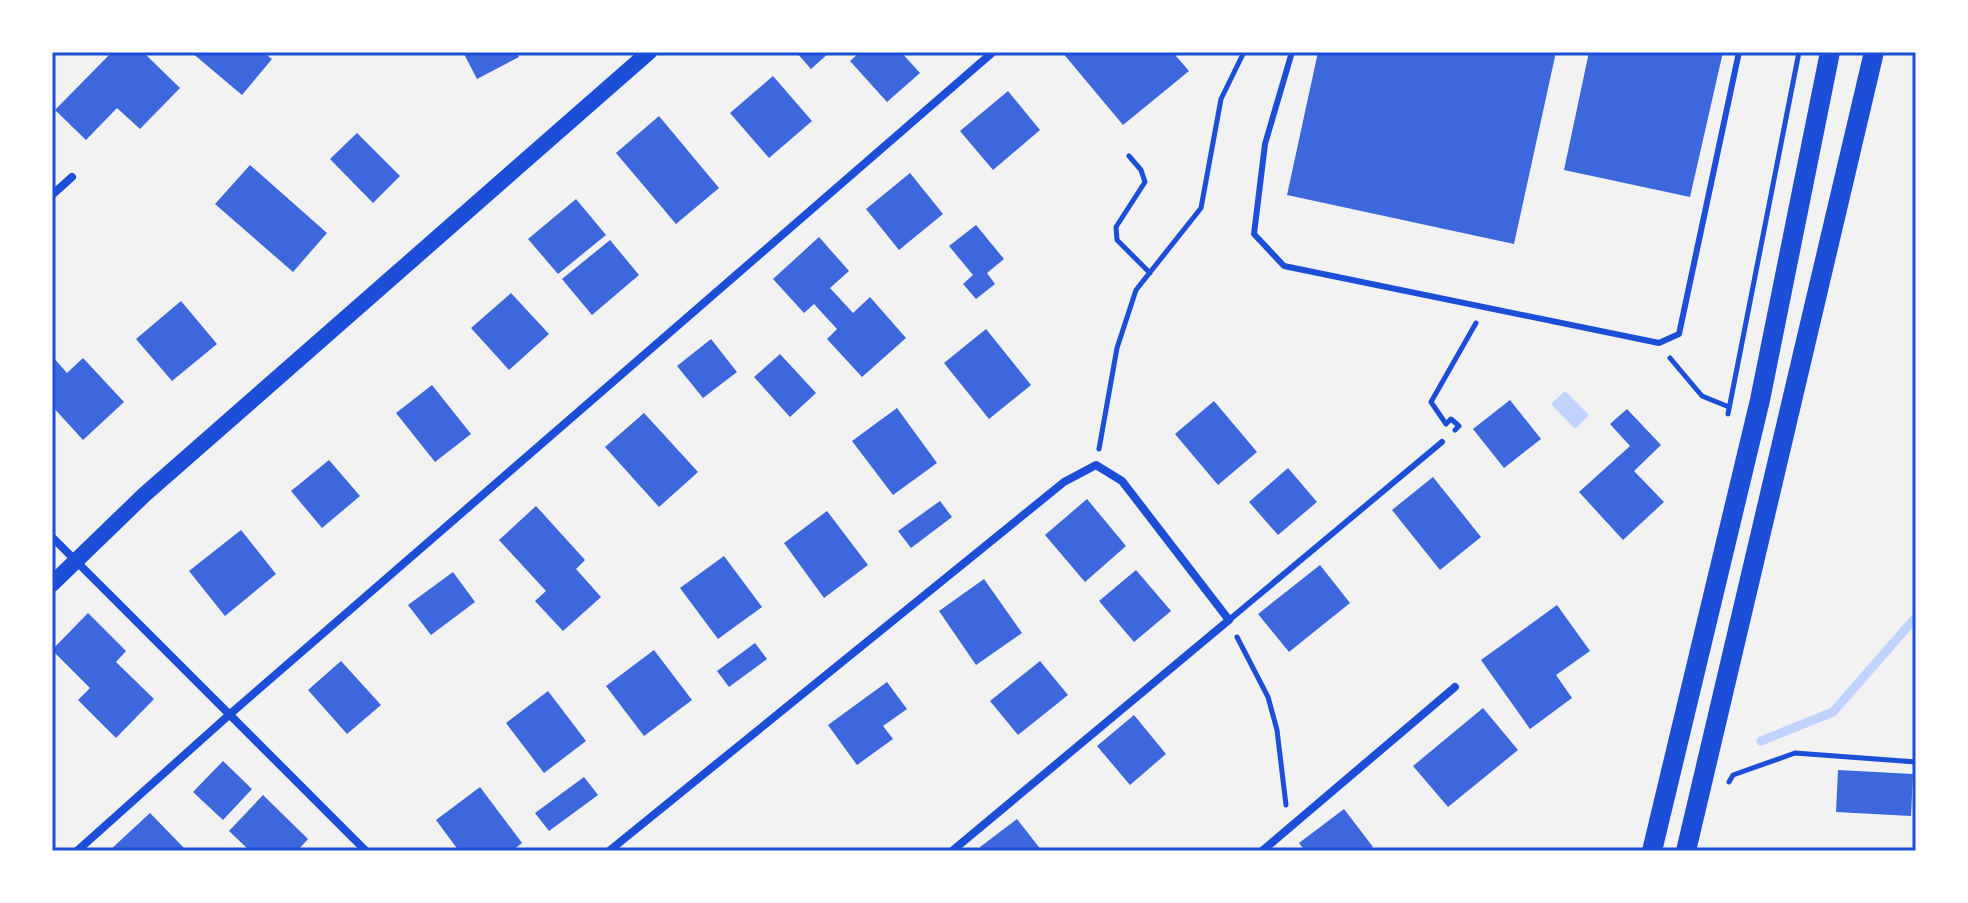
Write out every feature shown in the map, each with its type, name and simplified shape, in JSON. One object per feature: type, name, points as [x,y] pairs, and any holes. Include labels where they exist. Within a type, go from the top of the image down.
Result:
[{"type":"main road","points":[[52,584],[144,495],[649,52]]},
{"type":"main road","points":[[1652,851],[1760,400],[1830,52]]},
{"type":"main road","points":[[1686,851],[1874,52]]},
{"type":"street","points":[[77,851],[229,715],[993,52]]},
{"type":"street","points":[[52,195],[72,177]]},
{"type":"street","points":[[609,851],[1064,482],[1096,465],[1122,481],[1229,620],[952,851]]},
{"type":"street","points":[[52,537],[366,851]]},
{"type":"street","points":[[1262,851],[1455,687]]},
{"type":"lane","points":[[1292,52],[1265,144],[1254,234],[1284,266],[1659,343],[1679,334],[1739,52]]},
{"type":"lane","points":[[1229,620],[1442,442]]},
{"type":"path","points":[[1096,465],[1117,348],[1136,290],[1201,208],[1221,99],[1244,52]]},
{"type":"path","points":[[1726,421],[1799,52]]},
{"type":"path","points":[[1129,156],[1141,170],[1145,182],[1116,227],[1117,240],[1150,273]]},
{"type":"path","points":[[1442,442],[1459,426],[1451,419],[1446,424],[1431,402],[1485,308]]},
{"type":"path","points":[[1659,343],[1702,396],[1729,407]]},
{"type":"path","points":[[1229,620],[1268,697],[1277,730],[1286,806],[1292,825]]},
{"type":"path","points":[[1727,786],[1733,775],[1795,753],[1916,762]]},
{"type":"water","points":[[1565,391],[1589,415],[1575,429],[1551,404]]},
{"type":"building","points":[[112,52],[143,52],[180,88],[140,129],[117,108],[86,140],[55,110]]},
{"type":"building","points":[[191,52],[263,52],[272,59],[242,95]]},
{"type":"building","points":[[463,52],[516,52],[519,57],[477,79]]},
{"type":"building","points":[[796,52],[830,52],[811,69]]},
{"type":"building","points":[[860,52],[901,52],[920,73],[887,102],[850,61]]},
{"type":"building","points":[[1062,52],[1180,52],[1176,56],[1189,71],[1123,125]]},
{"type":"building","points":[[1318,52],[1556,52],[1514,244],[1287,195]]},
{"type":"building","points":[[1589,52],[1723,52],[1690,197],[1564,170]]},
{"type":"building","points":[[773,76],[812,121],[769,158],[730,113]]},
{"type":"building","points":[[1008,91],[1040,130],[993,170],[960,131]]},
{"type":"building","points":[[659,116],[719,188],[676,224],[616,153]]},
{"type":"building","points":[[357,133],[400,176],[373,203],[330,159]]},
{"type":"building","points":[[250,165],[327,233],[293,272],[215,204]]},
{"type":"building","points":[[910,173],[943,214],[899,250],[866,209]]},
{"type":"building","points":[[576,199],[606,235],[558,274],[528,239]]},
{"type":"building","points":[[976,225],[1004,259],[987,273],[995,284],[976,299],[963,284],[973,275],[949,246]]},
{"type":"building","points":[[819,237],[849,271],[830,288],[853,313],[870,297],[906,338],[862,377],[827,339],[837,329],[814,304],[804,313],[773,279]]},
{"type":"building","points":[[610,240],[639,275],[592,315],[562,279]]},
{"type":"building","points":[[511,293],[549,334],[509,370],[471,328]]},
{"type":"building","points":[[181,301],[217,344],[172,381],[136,339]]},
{"type":"building","points":[[986,329],[1031,385],[989,419],[944,363]]},
{"type":"building","points":[[711,339],[737,372],[703,398],[677,366]]},
{"type":"building","points":[[780,354],[816,393],[790,417],[754,377]]},
{"type":"building","points":[[52,356],[67,373],[83,358],[124,402],[83,440],[52,406]]},
{"type":"building","points":[[432,385],[471,434],[435,462],[396,413]]},
{"type":"building","points":[[1510,400],[1541,439],[1504,468],[1473,429]]},
{"type":"building","points":[[1214,401],[1257,452],[1218,485],[1175,434]]},
{"type":"building","points":[[897,408],[937,463],[893,495],[852,441]]},
{"type":"building","points":[[1627,409],[1661,445],[1634,471],[1664,502],[1623,540],[1579,492],[1630,446],[1610,424]]},
{"type":"building","points":[[644,413],[698,472],[659,507],[605,447]]},
{"type":"building","points":[[329,460],[360,496],[322,528],[291,491]]},
{"type":"building","points":[[1288,468],[1317,502],[1278,535],[1249,502]]},
{"type":"building","points":[[1433,477],[1481,537],[1440,570],[1392,510]]},
{"type":"building","points":[[1087,499],[1126,546],[1085,582],[1045,535]]},
{"type":"building","points":[[940,501],[952,517],[911,548],[898,531]]},
{"type":"building","points":[[536,506],[585,560],[576,569],[601,597],[563,631],[535,601],[546,591],[499,540]]},
{"type":"building","points":[[827,511],[868,565],[824,598],[784,543]]},
{"type":"building","points":[[241,530],[276,574],[225,616],[189,571]]},
{"type":"building","points":[[724,556],[762,607],[718,639],[680,588]]},
{"type":"building","points":[[1320,565],[1350,603],[1289,652],[1258,614]]},
{"type":"building","points":[[1136,570],[1171,611],[1134,642],[1099,601]]},
{"type":"building","points":[[453,572],[475,602],[431,635],[408,605]]},
{"type":"building","points":[[984,579],[1022,633],[976,665],[939,611]]},
{"type":"building","points":[[1557,605],[1590,651],[1556,675],[1572,698],[1530,729],[1481,660]]},
{"type":"building","points":[[88,613],[126,651],[116,662],[154,699],[116,738],[78,700],[90,688],[52,650]]},
{"type":"building","points":[[755,643],[767,659],[729,687],[717,671]]},
{"type":"building","points":[[654,650],[692,700],[644,736],[606,686]]},
{"type":"building","points":[[341,661],[381,705],[347,734],[308,690]]},
{"type":"building","points":[[1040,661],[1068,695],[1018,735],[990,701]]},
{"type":"building","points":[[887,682],[907,709],[883,726],[893,739],[857,765],[828,725]]},
{"type":"building","points":[[548,691],[586,741],[544,773],[506,723]]},
{"type":"building","points":[[1483,708],[1518,750],[1448,807],[1413,766]]},
{"type":"building","points":[[1134,715],[1166,754],[1130,785],[1097,746]]},
{"type":"building","points":[[223,761],[252,789],[223,820],[193,792]]},
{"type":"building","points":[[1838,770],[1913,774],[1911,816],[1836,812]]},
{"type":"building","points":[[584,777],[598,795],[549,831],[535,813]]},
{"type":"building","points":[[480,787],[522,843],[512,851],[459,851],[436,820]]},
{"type":"building","points":[[263,795],[308,839],[297,851],[250,851],[229,831]]},
{"type":"building","points":[[1344,809],[1373,847],[1367,851],[1305,851],[1299,843]]},
{"type":"building","points":[[150,813],[184,848],[180,851],[109,851]]},
{"type":"building","points":[[1017,819],[1042,851],[983,851],[980,847]]},
{"type":"waterway","points":[[1761,741],[1833,712],[1916,617]]}]
